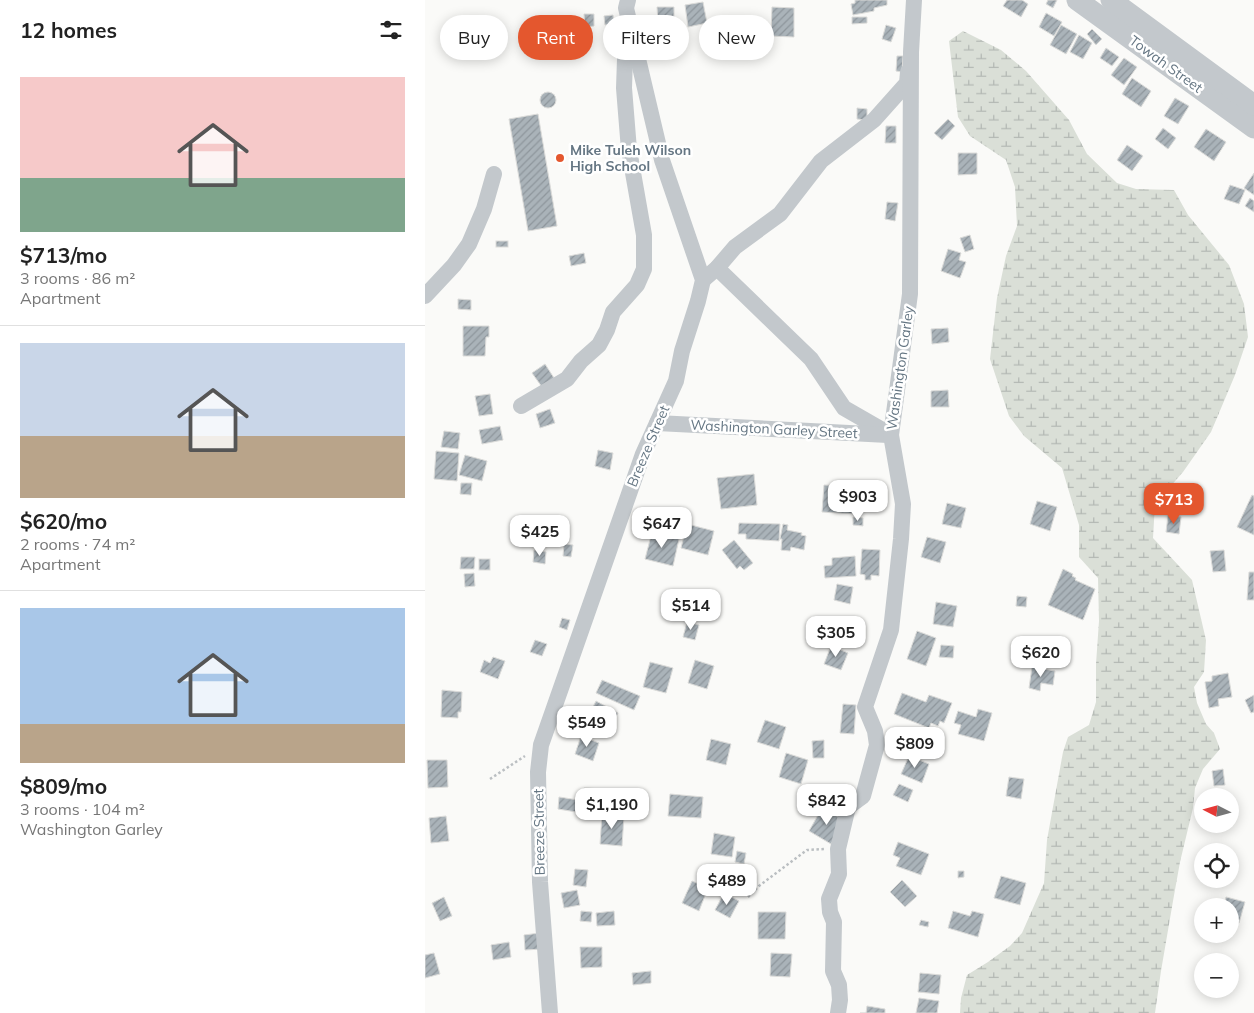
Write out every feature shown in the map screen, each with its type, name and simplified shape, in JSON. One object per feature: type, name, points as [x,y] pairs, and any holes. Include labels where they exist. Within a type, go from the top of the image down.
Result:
[{"type":"street","name":"Washington Garley","points":[[838,1013],[839,986],[833,971],[834,922],[830,912],[829,899],[839,874],[838,848],[848,807],[863,796],[877,746],[875,731],[865,707],[891,630],[901,539],[903,504],[891,435],[910,294],[911,52],[914,0]]},
{"type":"street","name":"Towah Street","points":[[1077,0],[1254,128]]},
{"type":"street","name":"Towah Street","points":[[1111,0],[1254,105]]},
{"type":"street","points":[[627,4],[662,160],[703,280],[717,268],[735,247],[780,214],[821,162],[874,120],[907,83],[911,52]]},
{"type":"street","points":[[521,406],[567,379],[581,361],[599,345],[607,330],[613,312],[637,285],[644,269],[644,235],[629,150],[624,88],[627,4]]},
{"type":"street","points":[[425,296],[469,244],[494,174]]},
{"type":"street","points":[[717,268],[811,359],[844,408],[891,435]]},
{"type":"street","name":"Breeze Street","points":[[550,1013],[540,882],[538,772],[541,745],[643,454],[676,381],[682,351],[703,280]]},
{"type":"street","name":"Washington Garley Street","points":[[657,423],[891,435]]},
{"type":"path","points":[[491,779],[541,745]]},
{"type":"path","points":[[748,897],[759,886],[807,850],[824,849]]},
{"type":"green space","points":[[963,31],[1001,50],[1026,71],[1069,120],[1087,154],[1117,183],[1136,189],[1174,190],[1188,215],[1229,265],[1244,304],[1248,337],[1235,375],[1211,432],[1183,472],[1155,504],[1153,538],[1192,580],[1206,640],[1204,672],[1194,687],[1197,703],[1206,724],[1214,733],[1220,749],[1203,769],[1194,788],[1193,808],[1180,862],[1155,1013],[960,1013],[961,998],[967,975],[1010,946],[1022,933],[1044,883],[1047,840],[1063,752],[1068,737],[1089,725],[1096,702],[1099,621],[1098,578],[1079,557],[1079,525],[1062,468],[1024,436],[1009,416],[990,359],[997,298],[1006,256],[1017,226],[1015,187],[1006,160],[970,136],[958,117],[949,41]]},
{"type":"building","points":[[855,0],[887,0],[887,5],[874,8],[874,11],[853,15],[851,4],[855,3]]},
{"type":"building","points":[[1007,0],[1022,0],[1028,4],[1021,17],[1003,6]]},
{"type":"building","points":[[1048,0],[1057,0],[1053,8],[1046,4]]},
{"type":"building","points":[[703,2],[705,15],[699,15],[699,25],[689,27],[689,15],[686,15],[685,5]]},
{"type":"building","points":[[657,7],[674,7],[674,15],[658,15]]},
{"type":"building","points":[[772,7],[794,8],[794,37],[774,36],[774,15],[772,15]]},
{"type":"building","points":[[1046,13],[1062,22],[1054,36],[1039,27]]},
{"type":"building","points":[[594,14],[594,26],[593,15],[584,15]]},
{"type":"building","points":[[852,17],[867,17],[867,23],[852,24]]},
{"type":"building","points":[[886,25],[896,28],[891,42],[882,39]]},
{"type":"building","points":[[1061,25],[1077,34],[1066,54],[1050,45]]},
{"type":"building","points":[[1092,29],[1102,39],[1096,45],[1087,34]]},
{"type":"building","points":[[1079,35],[1092,43],[1083,59],[1070,52]]},
{"type":"building","points":[[1106,48],[1119,57],[1112,66],[1100,58]]},
{"type":"building","points":[[897,56],[903,56],[902,72],[896,71]]},
{"type":"building","points":[[1124,58],[1137,67],[1124,85],[1111,75]]},
{"type":"building","points":[[1132,78],[1151,91],[1141,107],[1122,94]]},
{"type":"building","points":[[548,92],[556,100],[548,108],[540,100]]},
{"type":"building","points":[[1175,98],[1189,106],[1178,124],[1164,116]]},
{"type":"building","points":[[857,108],[867,109],[867,120],[857,119]]},
{"type":"building","points":[[538,114],[557,226],[528,231],[509,119]]},
{"type":"building","points":[[948,119],[955,126],[942,140],[934,133]]},
{"type":"building","points":[[886,126],[896,126],[896,143],[885,143]]},
{"type":"building","points":[[1163,128],[1176,138],[1168,149],[1155,139]]},
{"type":"building","points":[[1206,129],[1226,142],[1214,161],[1194,147]]},
{"type":"building","points":[[1127,145],[1143,156],[1132,171],[1117,160]]},
{"type":"building","points":[[958,153],[977,153],[977,174],[958,175]]},
{"type":"building","points":[[1254,173],[1254,195],[1244,188]]},
{"type":"building","points":[[1230,185],[1245,190],[1239,204],[1224,199]]},
{"type":"building","points":[[1250,198],[1254,201],[1254,212],[1245,206]]},
{"type":"building","points":[[887,202],[898,203],[895,221],[885,219]]},
{"type":"building","points":[[970,235],[974,249],[965,252],[960,238]]},
{"type":"building","points":[[496,241],[508,241],[508,247],[496,247]]},
{"type":"building","points":[[948,249],[961,253],[959,260],[966,262],[960,278],[941,271]]},
{"type":"building","points":[[584,253],[586,263],[571,266],[569,256]]},
{"type":"building","points":[[458,299],[471,300],[471,310],[458,309]]},
{"type":"building","points":[[463,326],[489,326],[489,337],[486,337],[485,356],[463,356]]},
{"type":"building","points":[[948,328],[949,342],[932,344],[931,329]]},
{"type":"building","points":[[545,364],[554,378],[542,387],[532,373]]},
{"type":"building","points":[[948,390],[949,407],[931,407],[931,391]]},
{"type":"building","points":[[490,394],[493,414],[479,416],[475,396]]},
{"type":"building","points":[[550,409],[555,423],[540,428],[536,414]]},
{"type":"building","points":[[500,426],[503,440],[482,444],[479,430]]},
{"type":"building","points":[[444,431],[460,433],[458,449],[441,447]]},
{"type":"building","points":[[598,450],[613,453],[610,470],[595,466]]},
{"type":"building","points":[[436,451],[459,453],[457,481],[434,479]]},
{"type":"building","points":[[465,455],[487,461],[482,481],[459,475]]},
{"type":"building","points":[[754,474],[757,505],[721,509],[717,478]]},
{"type":"building","points":[[461,483],[472,483],[471,495],[460,494]]},
{"type":"building","points":[[824,485],[859,487],[859,491],[871,492],[870,510],[859,509],[859,514],[822,512]]},
{"type":"building","points":[[1252,495],[1254,496],[1254,535],[1237,527]]},
{"type":"building","points":[[1037,501],[1057,507],[1050,531],[1030,524]]},
{"type":"building","points":[[947,503],[966,508],[961,528],[942,524]]},
{"type":"building","points":[[1168,516],[1181,517],[1179,534],[1166,532]]},
{"type":"building","points":[[853,517],[863,518],[863,526],[853,525]]},
{"type":"building","points":[[739,523],[780,524],[779,541],[746,539],[746,534],[738,534]]},
{"type":"building","points":[[687,524],[714,531],[708,555],[681,548]]},
{"type":"building","points":[[783,524],[788,525],[787,530],[802,533],[801,535],[806,536],[804,550],[791,547],[790,551],[781,550],[782,539],[780,539]]},
{"type":"building","points":[[652,532],[679,539],[673,566],[645,559]]},
{"type":"building","points":[[927,537],[946,542],[940,563],[921,557]]},
{"type":"building","points":[[734,540],[753,563],[744,570],[740,566],[737,569],[722,550]]},
{"type":"building","points":[[564,544],[573,545],[571,557],[563,556]]},
{"type":"building","points":[[862,549],[880,550],[879,576],[871,575],[871,580],[865,580],[865,575],[860,574]]},
{"type":"building","points":[[534,550],[546,552],[545,564],[533,562]]},
{"type":"building","points":[[1224,550],[1226,571],[1213,572],[1210,551]]},
{"type":"building","points":[[855,556],[856,576],[825,578],[824,566],[832,565],[832,558]]},
{"type":"building","points":[[461,557],[475,557],[474,569],[460,569]]},
{"type":"building","points":[[479,559],[490,559],[490,570],[479,570]]},
{"type":"building","points":[[1063,569],[1073,574],[1072,576],[1076,578],[1075,580],[1095,589],[1083,620],[1048,605]]},
{"type":"building","points":[[1249,572],[1254,572],[1254,600],[1247,600]]},
{"type":"building","points":[[474,573],[475,586],[465,587],[464,574]]},
{"type":"building","points":[[837,584],[853,587],[850,604],[834,600]]},
{"type":"building","points":[[1017,596],[1027,597],[1026,607],[1016,606]]},
{"type":"building","points":[[936,602],[957,606],[953,627],[933,624]]},
{"type":"building","points":[[562,618],[570,620],[567,630],[559,627]]},
{"type":"building","points":[[687,622],[699,625],[695,640],[683,637]]},
{"type":"building","points":[[917,631],[936,638],[926,666],[907,659]]},
{"type":"building","points":[[535,640],[547,644],[542,656],[530,652]]},
{"type":"building","points":[[941,645],[954,646],[953,658],[939,657]]},
{"type":"building","points":[[831,646],[848,653],[841,670],[824,664]]},
{"type":"building","points":[[493,657],[505,661],[498,679],[480,672],[484,660],[490,663]]},
{"type":"building","points":[[695,660],[714,666],[707,689],[688,683]]},
{"type":"building","points":[[650,662],[673,668],[666,693],[643,687]]},
{"type":"building","points":[[1032,667],[1055,671],[1053,685],[1041,683],[1040,691],[1029,688]]},
{"type":"building","points":[[1228,673],[1232,697],[1218,699],[1219,706],[1209,708],[1205,682],[1212,681],[1212,676]]},
{"type":"building","points":[[602,680],[640,696],[634,710],[596,693]]},
{"type":"building","points":[[442,690],[462,692],[461,712],[458,712],[458,718],[441,717]]},
{"type":"building","points":[[902,693],[926,702],[929,695],[952,703],[944,723],[940,721],[938,726],[931,723],[929,728],[894,714]]},
{"type":"building","points":[[1254,695],[1254,712],[1251,713],[1245,700]]},
{"type":"building","points":[[596,701],[618,713],[609,729],[588,717]]},
{"type":"building","points":[[843,704],[856,705],[854,734],[840,733]]},
{"type":"building","points":[[978,709],[992,713],[984,741],[958,734],[961,725],[954,723],[958,711],[976,717]]},
{"type":"building","points":[[765,720],[786,727],[779,749],[757,742]]},
{"type":"building","points":[[581,736],[599,743],[593,761],[575,754]]},
{"type":"building","points":[[711,739],[731,744],[726,765],[706,760]]},
{"type":"building","points":[[824,740],[824,758],[813,758],[812,741]]},
{"type":"building","points":[[786,753],[808,760],[801,784],[779,777]]},
{"type":"building","points":[[909,756],[929,764],[922,783],[901,774]]},
{"type":"building","points":[[427,760],[447,760],[448,787],[428,788]]},
{"type":"building","points":[[1223,769],[1225,785],[1214,786],[1212,771]]},
{"type":"building","points":[[1009,777],[1024,779],[1021,799],[1006,796]]},
{"type":"building","points":[[899,784],[913,790],[908,802],[893,795]]},
{"type":"building","points":[[584,788],[604,789],[603,810],[583,809]]},
{"type":"building","points":[[670,794],[703,797],[701,818],[668,816]]},
{"type":"building","points":[[559,797],[578,800],[576,812],[558,809]]},
{"type":"building","points":[[822,808],[844,820],[831,844],[809,831]]},
{"type":"building","points":[[602,814],[624,816],[622,846],[600,844]]},
{"type":"building","points":[[446,816],[449,841],[431,843],[429,818]]},
{"type":"building","points":[[714,833],[735,837],[732,857],[711,854]]},
{"type":"building","points":[[898,842],[929,854],[921,875],[896,866],[900,858],[893,855]]},
{"type":"building","points":[[737,851],[746,853],[744,864],[735,862]]},
{"type":"building","points":[[575,869],[588,870],[586,887],[573,885]]},
{"type":"building","points":[[958,871],[964,871],[964,877],[958,878]]},
{"type":"building","points":[[1001,876],[1026,883],[1020,905],[994,898]]},
{"type":"building","points":[[902,880],[917,896],[905,907],[890,892]]},
{"type":"building","points":[[692,881],[708,888],[699,911],[682,903]]},
{"type":"building","points":[[577,890],[580,905],[564,908],[561,893]]},
{"type":"building","points":[[724,893],[739,901],[730,918],[715,910]]},
{"type":"building","points":[[444,897],[452,916],[440,921],[432,903]]},
{"type":"building","points":[[1239,900],[1245,902],[1239,923]]},
{"type":"building","points":[[581,911],[592,912],[591,922],[580,921]]},
{"type":"building","points":[[614,911],[615,925],[597,926],[596,913]]},
{"type":"building","points":[[953,911],[970,916],[972,911],[984,914],[978,937],[948,928]]},
{"type":"building","points":[[758,912],[786,912],[785,939],[758,939]]},
{"type":"building","points":[[921,920],[929,922],[928,927],[919,925]]},
{"type":"building","points":[[540,933],[542,949],[525,950],[524,935]]},
{"type":"building","points":[[509,942],[511,957],[493,960],[491,945]]},
{"type":"building","points":[[580,947],[602,947],[602,967],[581,968]]},
{"type":"building","points":[[434,953],[440,974],[425,978],[425,955]]},
{"type":"building","points":[[771,953],[792,954],[790,977],[770,976]]},
{"type":"building","points":[[651,971],[651,983],[633,985],[632,973]]},
{"type":"building","points":[[920,973],[941,975],[939,994],[918,992]]},
{"type":"building","points":[[919,998],[939,1001],[937,1013],[916,1013]]},
{"type":"building","points":[[867,1006],[885,1009],[885,1013],[866,1013]]},
{"type":"place","name":"Mike Tuleh Wilson High School","points":[[560,158]]}]
